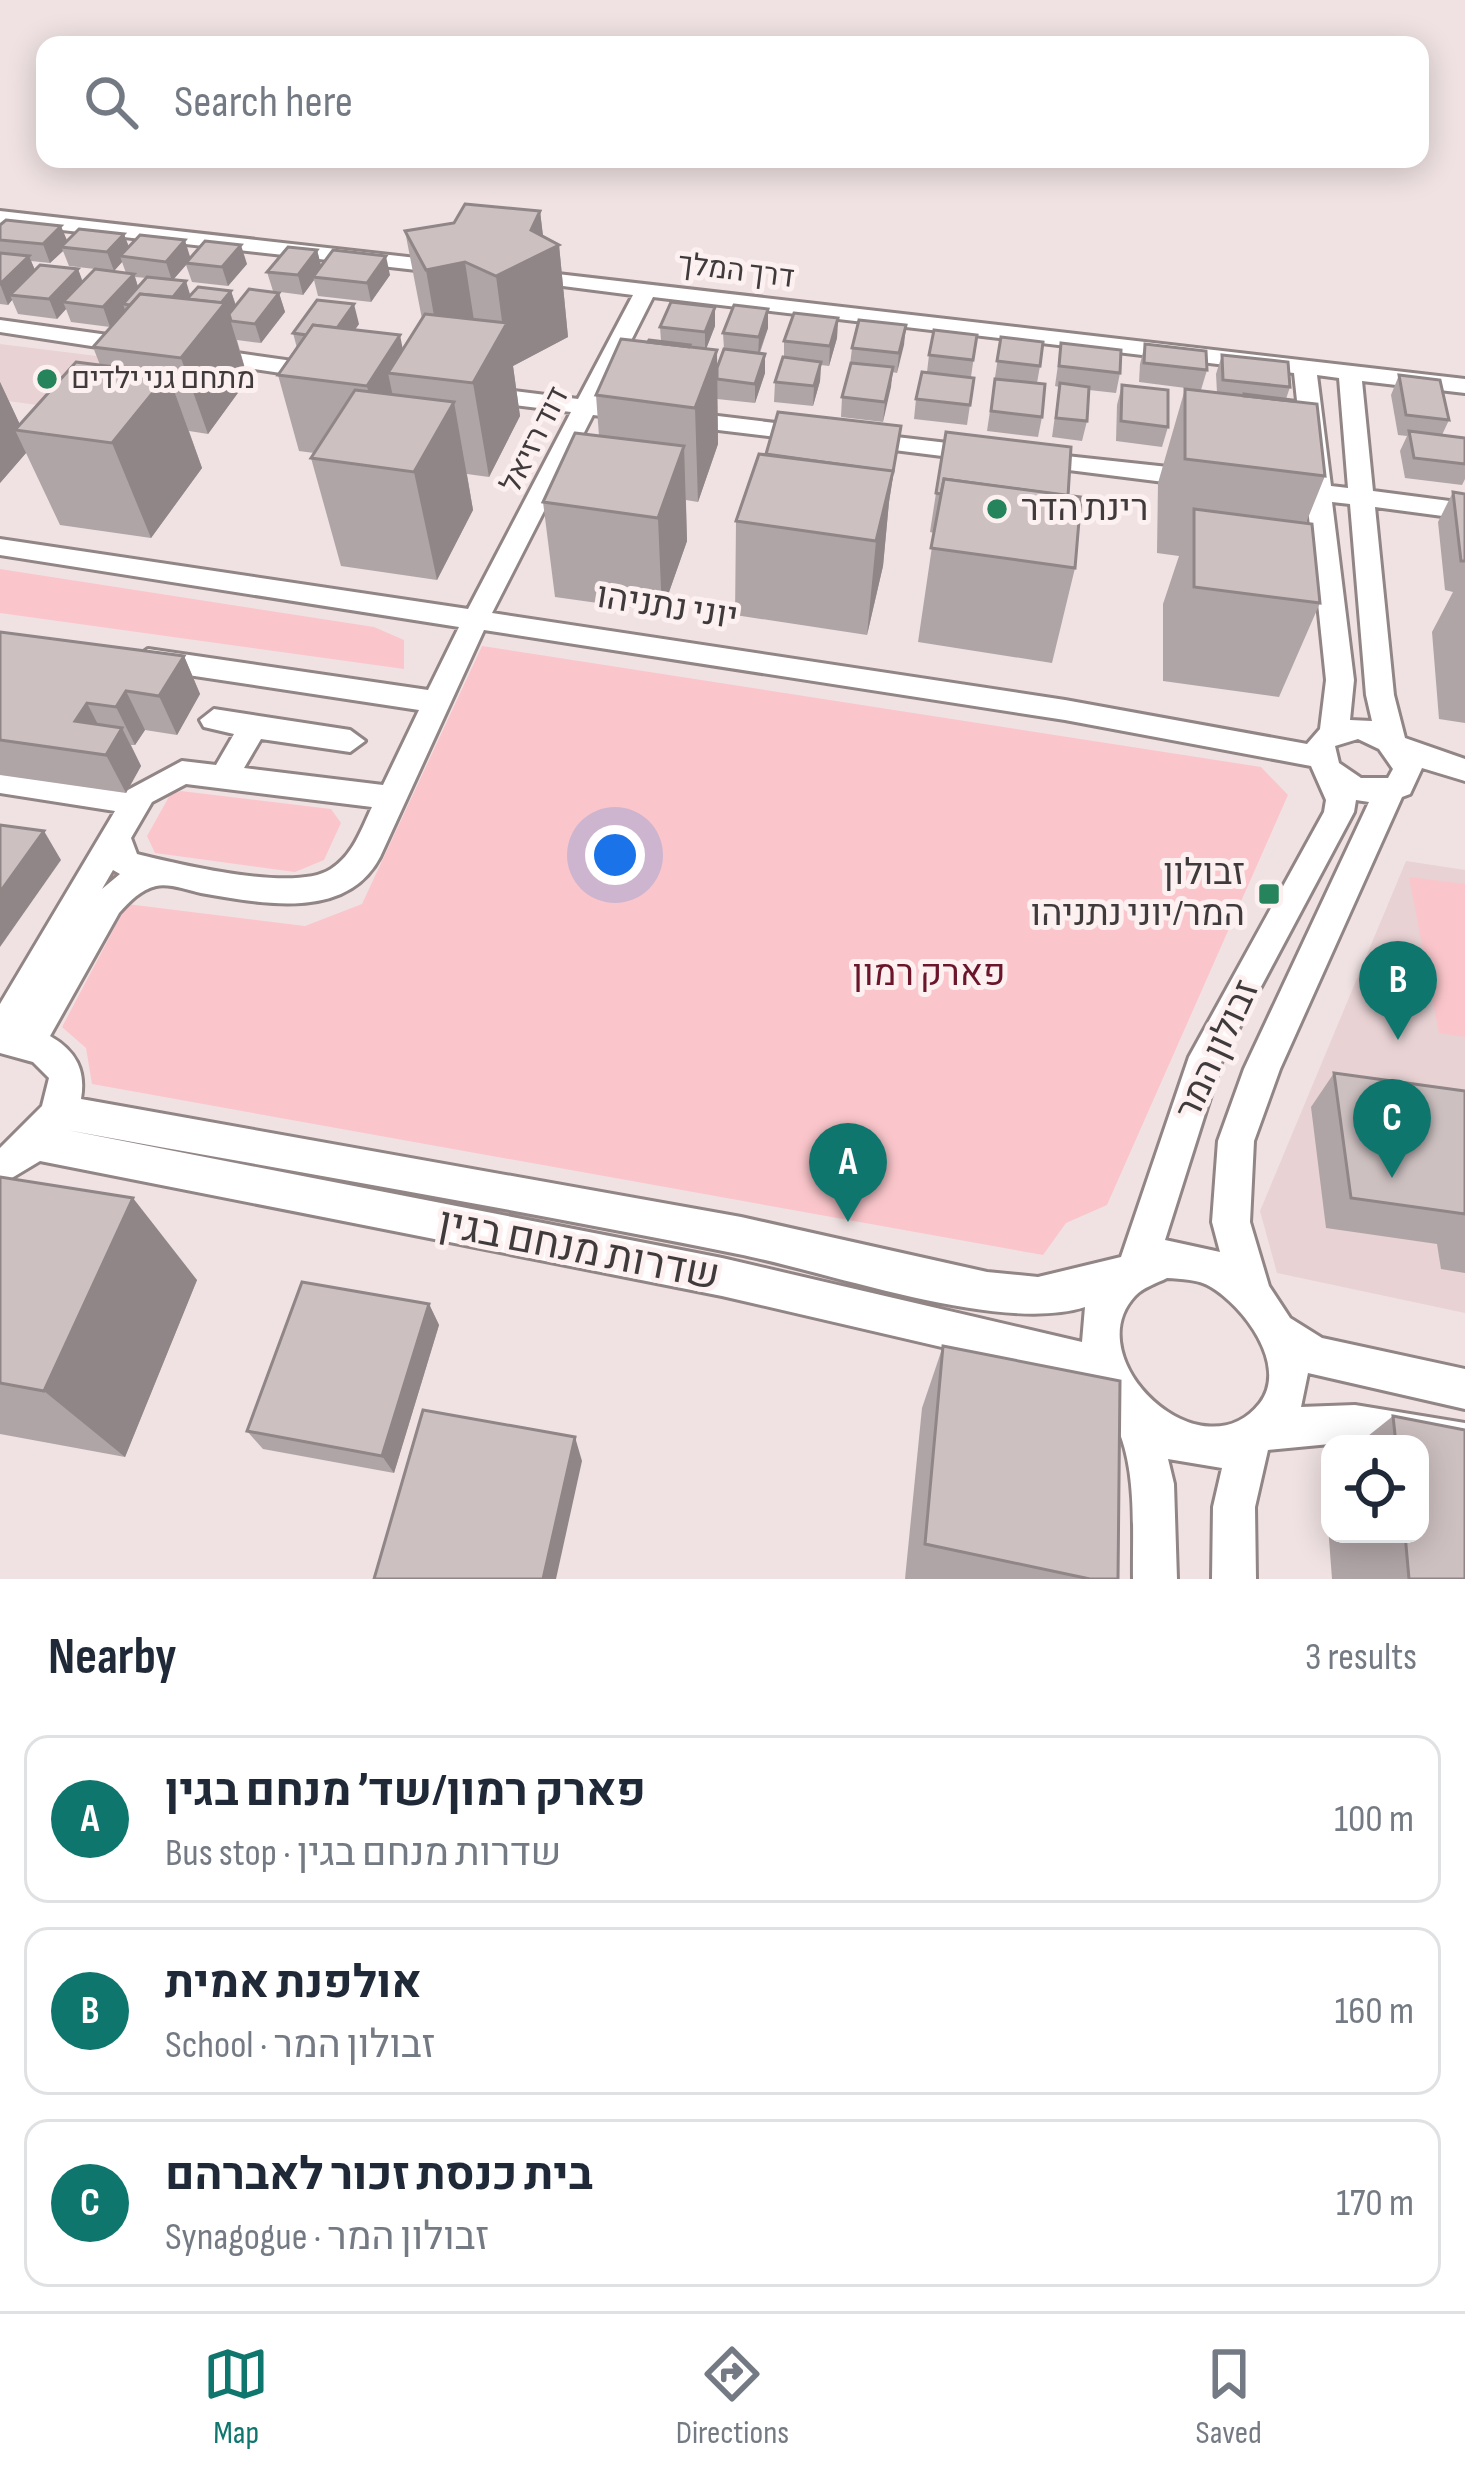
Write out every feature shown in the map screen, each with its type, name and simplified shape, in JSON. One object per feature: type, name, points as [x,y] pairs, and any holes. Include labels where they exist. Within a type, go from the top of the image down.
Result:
[{"type":"street","points":[[0,217],[481,272]]},
{"type":"street","name":"דרך המלך","points":[[505,274],[1465,386]]},
{"type":"street","name":"דוד רזיאל","points":[[156,872],[317,889],[347,878],[364,856],[477,617],[646,290]]},
{"type":"street","points":[[0,326],[335,374]]},
{"type":"street","name":"זבולון המר","points":[[1132,1272],[1207,1057],[1339,812],[1341,800],[1329,754],[1340,680],[1304,367]]},
{"type":"street","points":[[1350,373],[1380,695],[1408,769],[1395,788]]},
{"type":"street","points":[[449,390],[1465,511]]},
{"type":"street","name":"יוני נתניהו","points":[[0,547],[477,617],[1329,754]]},
{"type":"street","points":[[115,653],[437,702]]},
{"type":"street","points":[[214,720],[350,741]]},
{"type":"street","points":[[224,778],[253,727]]},
{"type":"street","points":[[1358,728],[1465,773],[1366,791],[1329,754],[1358,728]]},
{"type":"street","points":[[9,1040],[141,794],[182,772],[390,798]]},
{"type":"street","points":[[0,782],[136,803]]},
{"type":"street","name":"זבולון המר","points":[[1252,1294],[1231,1222],[1236,1141],[1262,1069],[1395,788]]},
{"type":"street","points":[[115,838],[125,863],[156,872]]},
{"type":"street","points":[[9,1040],[108,904],[124,887],[156,872]]},
{"type":"street","points":[[0,1168],[38,1144],[61,1112],[65,1075],[45,1049],[9,1040]]},
{"type":"street","name":"שדרות מנחם בגין","points":[[61,1112],[741,1236],[987,1292],[1038,1297],[1069,1293],[1132,1272]]},
{"type":"street","name":"שדרות מנחם בגין","points":[[38,1144],[722,1277],[1062,1355],[1089,1365],[1125,1399]]},
{"type":"street","points":[[1155,1579],[1153,1484],[1100,1333],[1112,1291],[1132,1272],[1164,1259],[1194,1261],[1223,1272],[1252,1294],[1279,1333],[1288,1365],[1285,1396],[1257,1434],[1234,1507],[1234,1579]]},
{"type":"street","points":[[1279,1333],[1315,1356],[1465,1389]]},
{"type":"street","points":[[1125,1399],[1157,1431],[1204,1448],[1228,1447],[1257,1434],[1355,1426],[1465,1444]]},
{"type":"shaded area","name":"מתחם גני ילדים","points":[[0,344],[113,358],[68,409],[0,400]]},
{"type":"shaded area","points":[[1406,861],[1465,870],[1465,1313],[1277,1273],[1260,1211]]},
{"type":"green space","points":[[0,569],[374,627],[404,640],[404,669],[0,613]]},
{"type":"green space","name":"פארק רמון","points":[[482,646],[1261,767],[1288,795],[1107,1205],[1066,1223],[1043,1255],[92,1084],[86,1048],[62,1027],[127,904],[305,926],[362,904]]},
{"type":"green space","points":[[181,791],[331,809],[341,823],[324,860],[295,872],[155,853],[147,836],[170,795]]},
{"type":"green space","points":[[1409,877],[1465,884],[1465,1037],[1439,1033]]},
{"type":"building","points":[[465,204],[540,211],[531,230],[559,245],[496,276],[465,262],[426,270],[405,231],[454,223]]},
{"type":"building","points":[[6,220],[61,226],[43,244],[0,240],[0,225]]},
{"type":"building","points":[[79,229],[124,234],[107,252],[61,247]]},
{"type":"building","points":[[140,235],[185,240],[166,262],[120,256]]},
{"type":"building","points":[[205,241],[241,245],[222,267],[186,263]]},
{"type":"building","points":[[288,247],[317,250],[298,275],[267,272]]},
{"type":"building","points":[[333,250],[386,256],[367,283],[313,277]]},
{"type":"building","points":[[0,253],[29,256],[0,284]]},
{"type":"building","points":[[40,265],[78,269],[49,299],[10,295]]},
{"type":"building","points":[[95,269],[134,274],[103,307],[63,302]]},
{"type":"building","points":[[147,277],[186,281],[173,297],[140,294],[130,305],[123,304]]},
{"type":"building","points":[[198,287],[231,291],[221,303],[187,299]]},
{"type":"building","points":[[249,289],[279,293],[255,324],[231,321],[229,314]]},
{"type":"building","points":[[140,294],[225,303],[181,358],[93,347]]},
{"type":"building","points":[[317,300],[354,304],[337,328],[313,325],[307,335],[293,333]]},
{"type":"building","points":[[671,302],[715,307],[705,332],[660,327]]},
{"type":"building","points":[[734,305],[768,309],[759,337],[723,333]]},
{"type":"building","points":[[794,313],[838,318],[830,346],[784,341]]},
{"type":"building","points":[[425,314],[507,323],[473,383],[388,373]]},
{"type":"building","points":[[859,320],[906,325],[899,353],[852,348]]},
{"type":"building","points":[[313,325],[400,335],[367,386],[278,375]]},
{"type":"building","points":[[934,330],[977,335],[973,360],[929,355]]},
{"type":"building","points":[[1001,337],[1043,342],[1040,366],[997,361]]},
{"type":"building","points":[[621,339],[717,350],[695,408],[596,395]]},
{"type":"building","points":[[1061,343],[1121,350],[1120,373],[1059,366]]},
{"type":"building","points":[[1145,344],[1206,351],[1207,370],[1144,363]]},
{"type":"building","points":[[724,349],[765,354],[755,384],[717,379]]},
{"type":"building","points":[[1222,355],[1288,362],[1290,387],[1223,380]]},
{"type":"building","points":[[783,357],[821,362],[814,386],[775,382]]},
{"type":"building","points":[[76,362],[168,374],[112,443],[15,430]]},
{"type":"building","points":[[851,363],[893,367],[885,402],[842,397]]},
{"type":"building","points":[[922,372],[974,378],[970,405],[916,399]]},
{"type":"building","points":[[1399,375],[1440,380],[1449,420],[1406,415]]},
{"type":"building","points":[[995,379],[1045,384],[1042,417],[991,411]]},
{"type":"building","points":[[1060,383],[1089,387],[1087,421],[1056,418]]},
{"type":"building","points":[[1122,385],[1168,390],[1168,427],[1121,421]]},
{"type":"building","points":[[1185,389],[1317,404],[1325,476],[1185,459]]},
{"type":"building","points":[[355,390],[454,402],[414,472],[311,458]]},
{"type":"building","points":[[778,412],[901,426],[893,472],[766,454]]},
{"type":"building","points":[[1409,431],[1465,438],[1465,464],[1414,458]]},
{"type":"building","points":[[946,432],[1071,447],[1068,496],[944,479],[941,494],[936,493]]},
{"type":"building","points":[[575,433],[684,446],[658,518],[543,502]]},
{"type":"building","points":[[759,454],[893,471],[876,541],[736,521]]},
{"type":"building","name":"רינת הדר","points":[[944,479],[1081,497],[1075,568],[931,548]]},
{"type":"building","points":[[1453,492],[1465,494],[1465,561],[1461,561]]},
{"type":"building","points":[[1194,509],[1312,524],[1320,603],[1194,587]]},
{"type":"building","points":[[0,632],[184,656],[159,696],[126,691],[116,707],[87,703],[75,721],[122,728],[106,755],[0,740]]},
{"type":"building","points":[[0,825],[44,831],[0,892]]},
{"type":"building","points":[[1334,1073],[1465,1091],[1465,1214],[1351,1198]]},
{"type":"building","points":[[0,1177],[133,1198],[44,1391],[0,1383]]},
{"type":"building","points":[[302,1282],[429,1304],[382,1456],[247,1431]]},
{"type":"building","points":[[943,1346],[1120,1381],[1118,1579],[1090,1579],[925,1544]]},
{"type":"building","points":[[423,1410],[575,1437],[543,1579],[374,1579]]},
{"type":"building","points":[[1393,1416],[1465,1430],[1465,1579],[1409,1579],[1406,1543],[1429,1543],[1429,1435],[1395,1435]]},
{"type":"place","name":"מתחם גני ילדים","points":[[47,379]]},
{"type":"place","name":"רינת הדר","points":[[997,509]]},
{"type":"place","name":"זבולון המר/יוני נתניהו","points":[[1269,894]]},
{"type":"place","name":"אולפנת אמית","points":[[1398,1040]]},
{"type":"place","name":"בית כנסת זכור לאברהם","points":[[1392,1178]]},
{"type":"place","name":"פארק רמון/שד׳ מנחם בגין","points":[[848,1222]]}]
